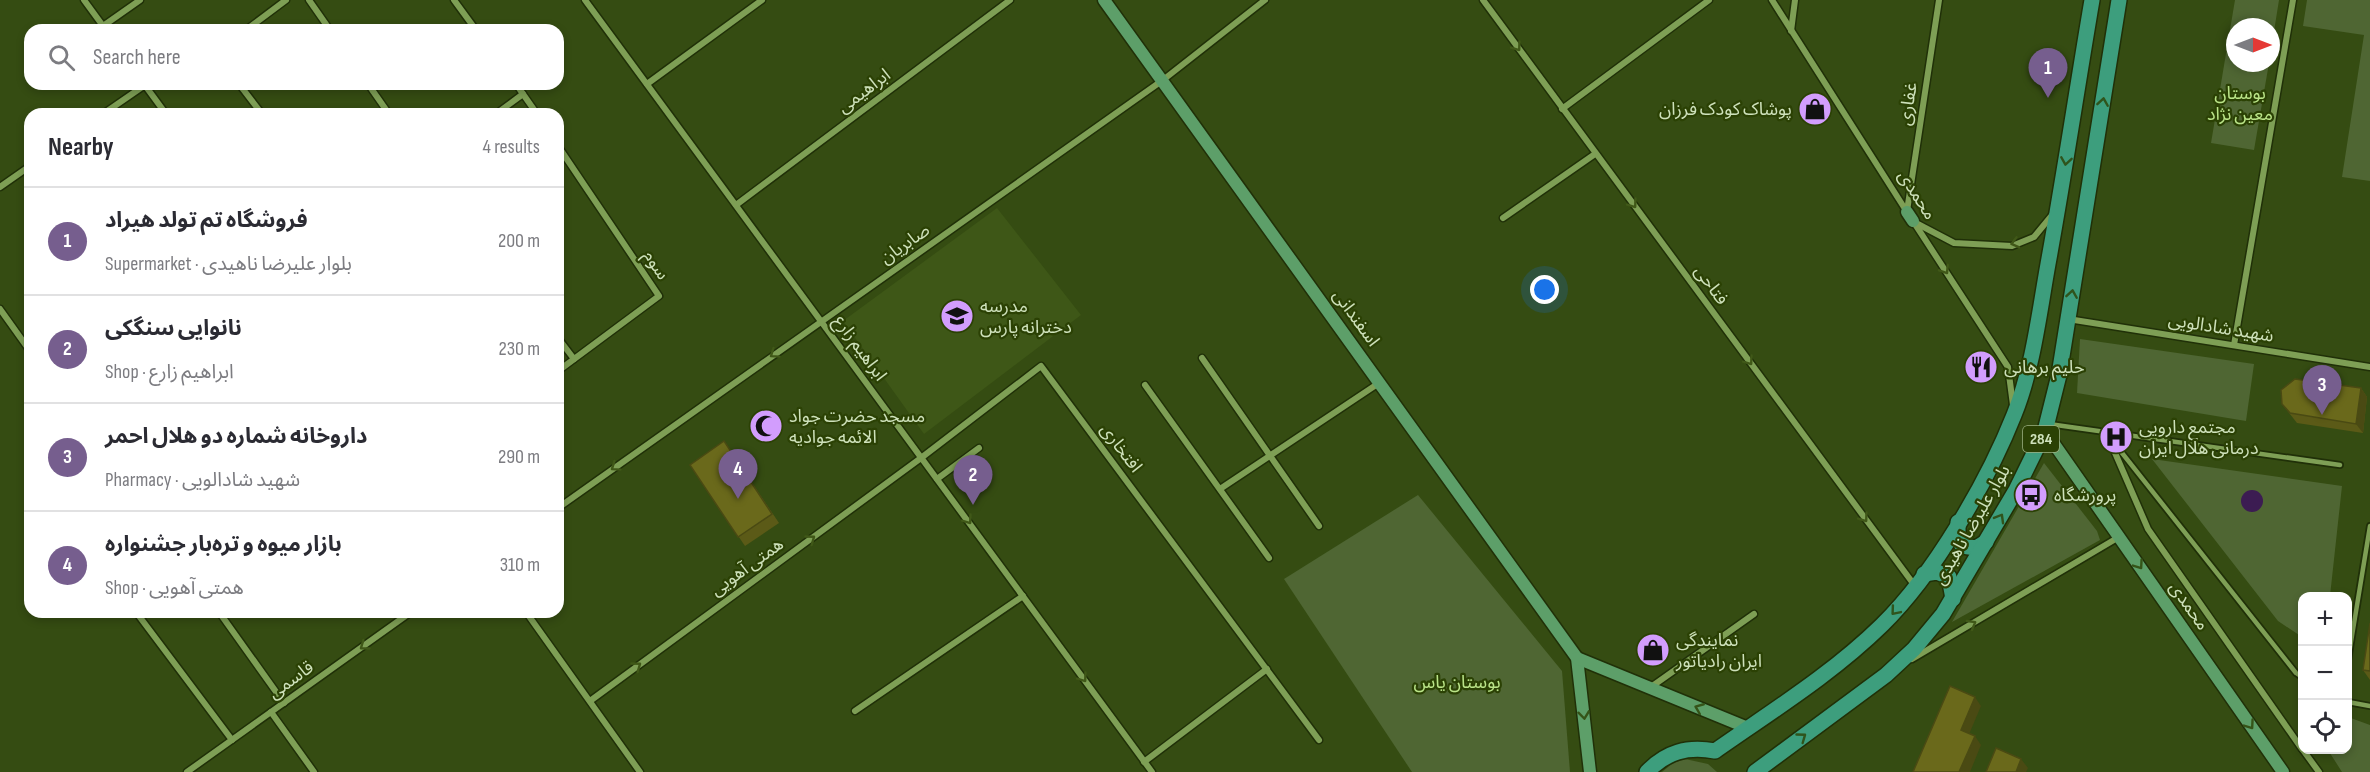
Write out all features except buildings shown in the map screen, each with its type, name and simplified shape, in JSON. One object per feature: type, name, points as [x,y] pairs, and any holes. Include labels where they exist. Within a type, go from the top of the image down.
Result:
[{"type":"main road","name":"اسفندانی","points":[[1104,0],[1577,658]]},
{"type":"main road","name":"بلوار علیرضا ناهیدی","points":[[1647,772],[1661,758],[1680,750],[1696,747],[1715,751],[1851,654],[1884,624],[1915,587],[1958,522],[2014,415],[2028,372],[2092,0]]},
{"type":"main road","name":"بلوار علیرضا ناهیدی","points":[[1755,772],[1770,766],[1886,675],[1914,649],[1953,598],[2016,490],[2046,427],[2059,375],[2119,0]]},
{"type":"main road","name":"محمدی","points":[[2046,427],[2119,537],[2283,772]]},
{"type":"main road","points":[[1958,522],[1958,533],[1962,546],[1968,549],[1976,548],[1986,542]]},
{"type":"main road","points":[[1924,574],[1936,572],[1949,577],[1953,598]]},
{"type":"main road","points":[[1590,772],[1577,658],[1748,728]]},
{"type":"street","points":[[84,0],[101,24]]},
{"type":"street","points":[[109,24],[140,0]]},
{"type":"street","points":[[254,24],[286,0]]},
{"type":"street","points":[[309,0],[326,24]]},
{"type":"street","points":[[454,0],[472,24]]},
{"type":"street","name":"ابراهیم زارع","points":[[585,0],[1152,772]]},
{"type":"street","points":[[647,84],[762,0]]},
{"type":"street","name":"ابراهیمی","points":[[736,205],[1010,0]]},
{"type":"street","name":"صابریان","points":[[564,504],[1163,80],[1265,0]]},
{"type":"street","name":"فتاحی","points":[[1483,0],[1915,587]]},
{"type":"street","points":[[1562,109],[1709,0]]},
{"type":"street","name":"محمدی","points":[[1772,0],[1790,32],[2008,367],[2014,415]]},
{"type":"street","points":[[1790,32],[1795,0]]},
{"type":"street","name":"غفاری","points":[[1910,216],[1939,0]]},
{"type":"street","points":[[2234,345],[2293,0]]},
{"type":"street","points":[[111,108],[136,90]]},
{"type":"street","points":[[148,90],[162,108]]},
{"type":"street","points":[[244,90],[257,108]]},
{"type":"street","points":[[372,90],[385,108]]},
{"type":"street","points":[[520,90],[533,108]]},
{"type":"street","points":[[504,108],[523,94]]},
{"type":"street","points":[[1503,218],[1595,154]]},
{"type":"street","name":"سوم","points":[[564,155],[658,296],[564,366]]},
{"type":"street","points":[[0,187],[24,170]]},
{"type":"street","points":[[1910,216],[1954,243],[2012,246],[2034,237],[2058,208]]},
{"type":"street","points":[[0,309],[24,343]]},
{"type":"street","name":"شهید شادالویی","points":[[2068,319],[2370,367]]},
{"type":"street","points":[[564,346],[574,359]]},
{"type":"street","points":[[1202,358],[1319,526]]},
{"type":"street","name":"افتخاری","points":[[921,458],[1041,366],[1319,740]]},
{"type":"street","points":[[1220,489],[1380,383]]},
{"type":"street","points":[[1145,385],[1269,558]]},
{"type":"street","points":[[2106,432],[2148,529],[2298,742]]},
{"type":"street","points":[[937,479],[979,448]]},
{"type":"street","name":"همتی آهویی","points":[[590,701],[921,458]]},
{"type":"street","points":[[1886,675],[2119,537]]},
{"type":"street","points":[[855,711],[1023,596]]},
{"type":"street","points":[[1650,688],[1754,614]]},
{"type":"street","points":[[140,618],[232,740]]},
{"type":"street","points":[[223,618],[284,703]]},
{"type":"street","name":"قاسمی","points":[[187,772],[403,618]]},
{"type":"street","points":[[530,618],[640,772]]},
{"type":"street","points":[[1144,762],[1267,669]]},
{"type":"street","points":[[271,712],[314,772]]},
{"type":"street","points":[[2306,754],[2319,772]]},
{"type":"lane","points":[[2046,427],[2106,432],[2340,465]]},
{"type":"lane","points":[[2106,432],[2298,672]]},
{"type":"lane","points":[[2350,646],[2370,526]]},
{"type":"lane","points":[[2352,703],[2370,706]]},
{"type":"shaded area","points":[[997,208],[1081,315],[924,434],[843,321]]},
{"type":"shaded area","points":[[2252,490],[2260,493],[2263,501],[2260,509],[2252,512],[2244,509],[2241,501],[2244,493]]},
{"type":"green space","name":"بوستان معین نژاد","points":[[2235,0],[2279,0],[2276,18],[2232,18]]},
{"type":"green space","points":[[2307,0],[2370,0],[2370,181],[2342,177],[2364,35],[2303,26]]},
{"type":"green space","name":"بوستان معین نژاد","points":[[2226,54],[2226,72],[2267,72],[2254,150],[2211,143]]},
{"type":"green space","points":[[2080,339],[2254,364],[2246,421],[2077,393]]},
{"type":"green space","points":[[2152,459],[2342,486],[2330,592],[2298,592],[2298,634],[2278,621]]},
{"type":"green space","points":[[2044,463],[2097,531],[2100,540],[1952,622]]},
{"type":"green space","name":"بوستان یاس","points":[[1418,495],[1562,671],[1570,772],[1412,772],[1284,579]]},
{"type":"green space","points":[[2352,718],[2370,725],[2370,772],[2342,772],[2331,754],[2352,754]]},
{"type":"green space","points":[[1685,759],[1708,764],[1717,772],[1662,772],[1673,763]]},
{"type":"place","name":"فروشگاه تم تولد هیراد","points":[[2048,98]]},
{"type":"place","name":"پوشاک کودک فرزان","points":[[1815,109]]},
{"type":"place","name":"مدرسه دخترانه پارس","points":[[957,316]]},
{"type":"place","name":"حلیم برهانی","points":[[1981,367]]},
{"type":"place","name":"داروخانه شماره دو هلال احمر","points":[[2322,415]]},
{"type":"place","name":"مسجد حضرت جواد الائمه جوادیه","points":[[766,426]]},
{"type":"place","name":"مجتمع دارویی درمانی هلال ایران","points":[[2116,437]]},
{"type":"place","name":"پرورشگاه","points":[[2031,495]]},
{"type":"place","name":"بازار میوه و تره‌بار جشنواره","points":[[738,499]]},
{"type":"place","name":"نانوایی سنگکی","points":[[973,505]]},
{"type":"place","name":"نمایندگی ایران رادیاتور","points":[[1653,650]]}]
